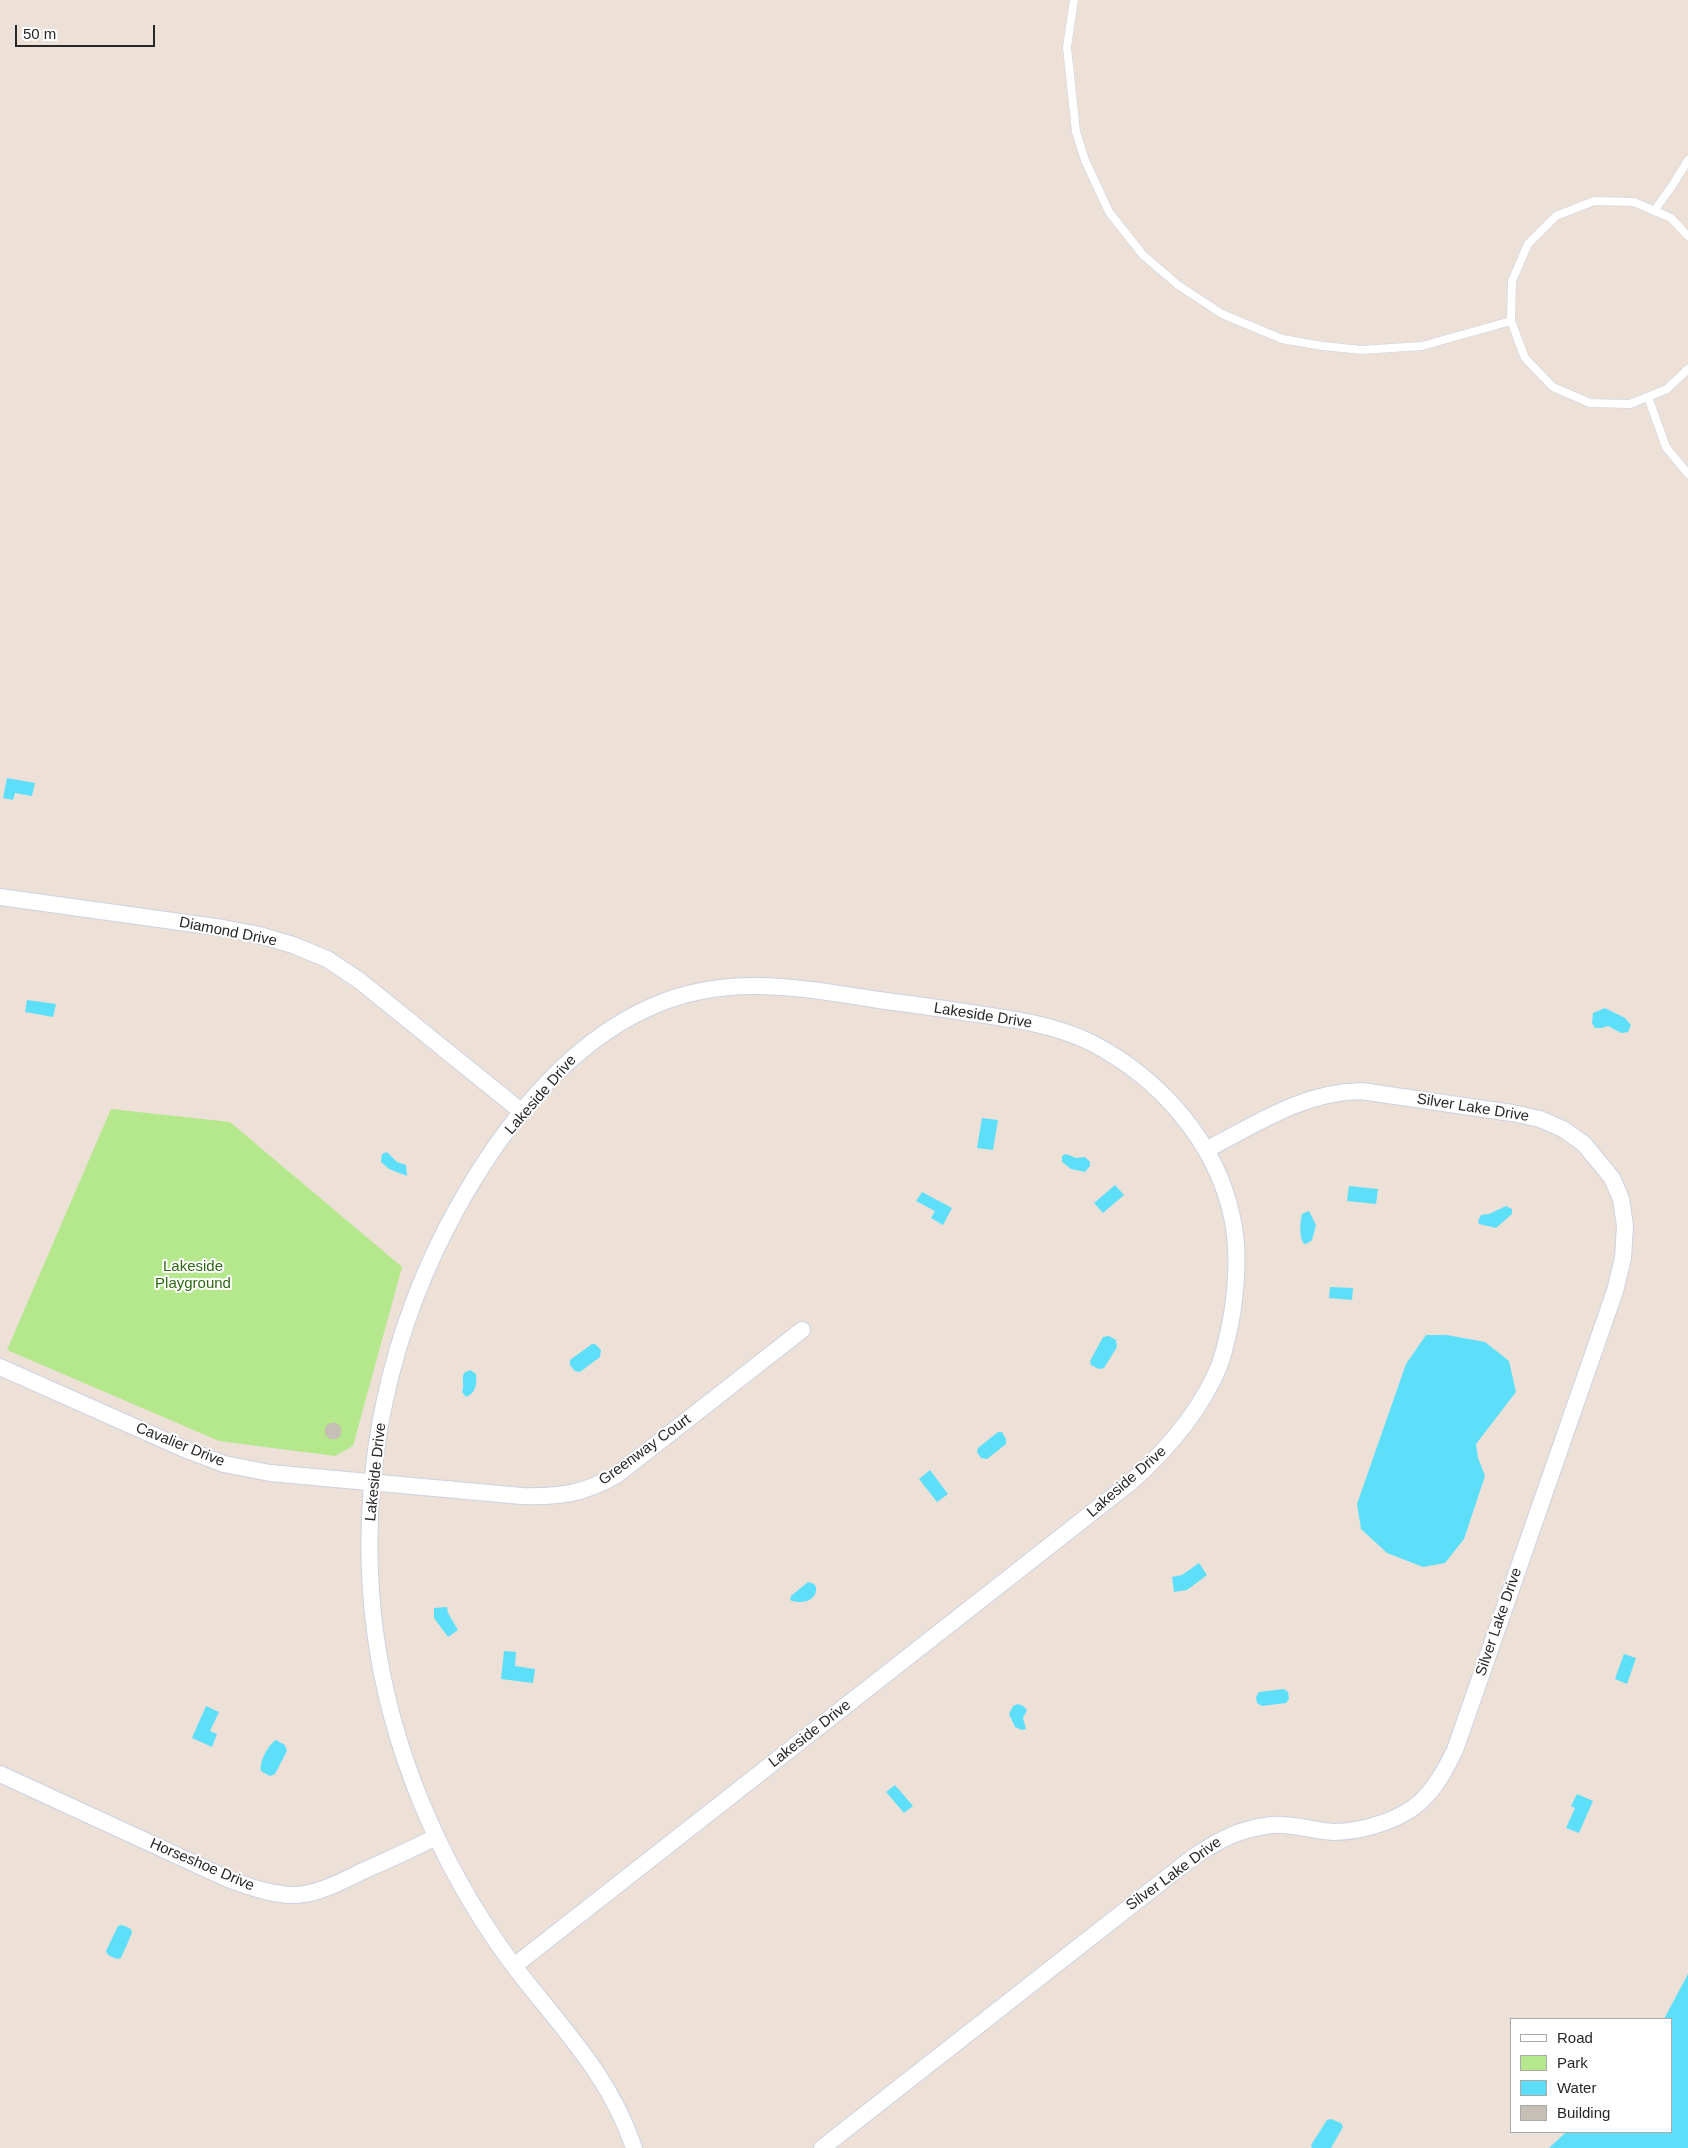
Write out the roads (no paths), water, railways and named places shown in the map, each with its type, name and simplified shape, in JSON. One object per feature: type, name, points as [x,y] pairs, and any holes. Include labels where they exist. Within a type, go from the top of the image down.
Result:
[{"type":"street","name":"Diamond Drive","points":[[0,897],[223,928],[259,935],[293,945],[327,959],[360,981],[522,1112]]},
{"type":"street","name":"Lakeside Drive","points":[[514,1966],[1131,1482],[1155,1461],[1180,1433],[1202,1399],[1220,1363],[1230,1326],[1236,1284],[1236,1247],[1232,1214],[1206,1150],[1176,1108],[1147,1080],[1118,1058],[1086,1040],[1053,1028],[1014,1019],[791,987],[716,987],[686,993],[651,1006],[619,1022],[591,1041],[559,1070],[522,1112],[489,1157],[457,1209],[432,1257],[398,1349],[385,1397],[371,1482],[370,1583],[375,1633],[382,1670],[397,1732],[413,1781],[436,1837],[491,1935],[514,1966],[596,2069],[614,2100],[634,2148]]},
{"type":"street","name":"Silver Lake Drive","points":[[822,2148],[1192,1858],[1221,1838],[1248,1829],[1274,1825],[1332,1832],[1353,1831],[1373,1827],[1402,1814],[1426,1797],[1442,1776],[1455,1750],[1615,1291],[1623,1258],[1625,1226],[1622,1199],[1612,1178],[1584,1144],[1563,1129],[1540,1120],[1512,1113],[1361,1091],[1339,1091],[1294,1104],[1206,1150]]},
{"type":"street","name":"Greenway Court","points":[[371,1482],[548,1496],[596,1487],[618,1474],[802,1330]]},
{"type":"street","name":"Cavalier Drive","points":[[0,1367],[182,1448],[224,1464],[270,1473],[371,1482]]},
{"type":"street","name":"Horseshoe Drive","points":[[0,1774],[228,1879],[250,1888],[274,1893],[296,1895],[315,1891],[436,1837]]},
{"type":"lane","points":[[1074,0],[1067,47],[1076,132],[1085,160],[1109,212],[1143,255],[1178,285],[1222,314],[1282,339],[1323,346],[1361,350],[1422,346],[1511,321]]},
{"type":"lane","points":[[1654,211],[1688,160]]},
{"type":"lane","points":[[1688,236],[1671,218],[1634,202],[1594,201],[1556,216],[1528,244],[1515,273],[1512,281],[1511,321],[1525,358],[1553,387],[1590,403],[1630,404],[1667,389],[1688,369]]},
{"type":"lane","points":[[1648,396],[1666,447],[1676,462],[1688,474]]},
{"type":"water","points":[[7,778],[35,783],[32,796],[15,793],[13,800],[3,798]]},
{"type":"water","points":[[27,1000],[56,1004],[53,1017],[25,1012]]},
{"type":"water","points":[[1605,1008],[1625,1018],[1631,1025],[1628,1032],[1621,1033],[1608,1026],[1595,1028],[1592,1023],[1593,1013]]},
{"type":"water","points":[[982,1118],[998,1120],[993,1150],[977,1148]]},
{"type":"water","points":[[387,1152],[397,1162],[406,1165],[407,1176],[389,1169],[381,1162],[382,1154]]},
{"type":"water","points":[[1066,1154],[1076,1158],[1085,1157],[1090,1162],[1090,1166],[1085,1172],[1071,1169],[1062,1162],[1062,1156]]},
{"type":"water","points":[[1115,1185],[1124,1195],[1103,1213],[1094,1203]]},
{"type":"water","points":[[1349,1186],[1378,1189],[1376,1204],[1347,1201]]},
{"type":"water","points":[[922,1192],[952,1208],[943,1225],[931,1218],[935,1211],[916,1201]]},
{"type":"water","points":[[1506,1206],[1512,1209],[1512,1214],[1496,1228],[1479,1224],[1478,1221],[1481,1215],[1489,1214]]},
{"type":"water","points":[[1309,1211],[1316,1225],[1312,1240],[1304,1244],[1300,1225],[1301,1217],[1302,1214]]},
{"type":"water","points":[[1330,1287],[1353,1288],[1352,1300],[1329,1298]]},
{"type":"water","points":[[1426,1335],[1447,1335],[1485,1342],[1509,1361],[1516,1392],[1476,1444],[1478,1458],[1485,1476],[1464,1539],[1445,1563],[1423,1567],[1387,1553],[1361,1529],[1357,1504],[1406,1364]]},
{"type":"water","points":[[1109,1336],[1116,1340],[1117,1347],[1104,1368],[1099,1369],[1091,1365],[1090,1361],[1103,1337]]},
{"type":"water","points":[[592,1344],[595,1344],[601,1350],[600,1357],[580,1372],[575,1371],[570,1365],[570,1360]]},
{"type":"water","points":[[470,1370],[476,1374],[476,1385],[474,1391],[466,1397],[462,1392],[463,1375]]},
{"type":"water","points":[[998,1432],[1002,1432],[1006,1439],[1006,1444],[987,1459],[981,1458],[977,1452],[978,1448]]},
{"type":"water","points":[[930,1470],[948,1494],[937,1502],[919,1479]]},
{"type":"water","points":[[1199,1563],[1207,1575],[1187,1590],[1174,1592],[1172,1577],[1182,1575]]},
{"type":"water","points":[[808,1582],[816,1587],[816,1592],[812,1599],[804,1602],[790,1600],[791,1596]]},
{"type":"water","points":[[447,1607],[448,1613],[458,1630],[448,1637],[434,1618],[434,1608]]},
{"type":"water","points":[[504,1651],[516,1652],[515,1666],[535,1669],[533,1683],[501,1679]]},
{"type":"water","points":[[1624,1654],[1636,1658],[1627,1684],[1615,1679]]},
{"type":"water","points":[[1284,1689],[1288,1692],[1289,1699],[1286,1703],[1262,1706],[1257,1703],[1256,1697],[1259,1692]]},
{"type":"water","points":[[1018,1704],[1027,1710],[1023,1718],[1026,1729],[1022,1730],[1015,1727],[1009,1714],[1013,1706]]},
{"type":"water","points":[[206,1706],[219,1712],[210,1731],[217,1734],[212,1747],[192,1738]]},
{"type":"water","points":[[276,1740],[285,1745],[287,1751],[275,1774],[270,1776],[261,1771],[261,1763],[267,1750]]},
{"type":"water","points":[[895,1785],[913,1806],[904,1813],[886,1792]]},
{"type":"water","points":[[1577,1794],[1593,1801],[1579,1833],[1566,1828],[1575,1808],[1571,1806]]},
{"type":"water","points":[[122,1925],[131,1929],[132,1933],[121,1958],[117,1959],[108,1955],[106,1951],[118,1926]]},
{"type":"water","points":[[1688,1974],[1688,2148],[1549,2148],[1565,2133],[1673,2133],[1673,2018],[1665,2018]]},
{"type":"water","points":[[1331,2119],[1341,2123],[1343,2127],[1331,2148],[1312,2148],[1311,2145],[1327,2120]]},
{"type":"park label","name":"Lakeside Playground","points":[[193,1276]]}]
